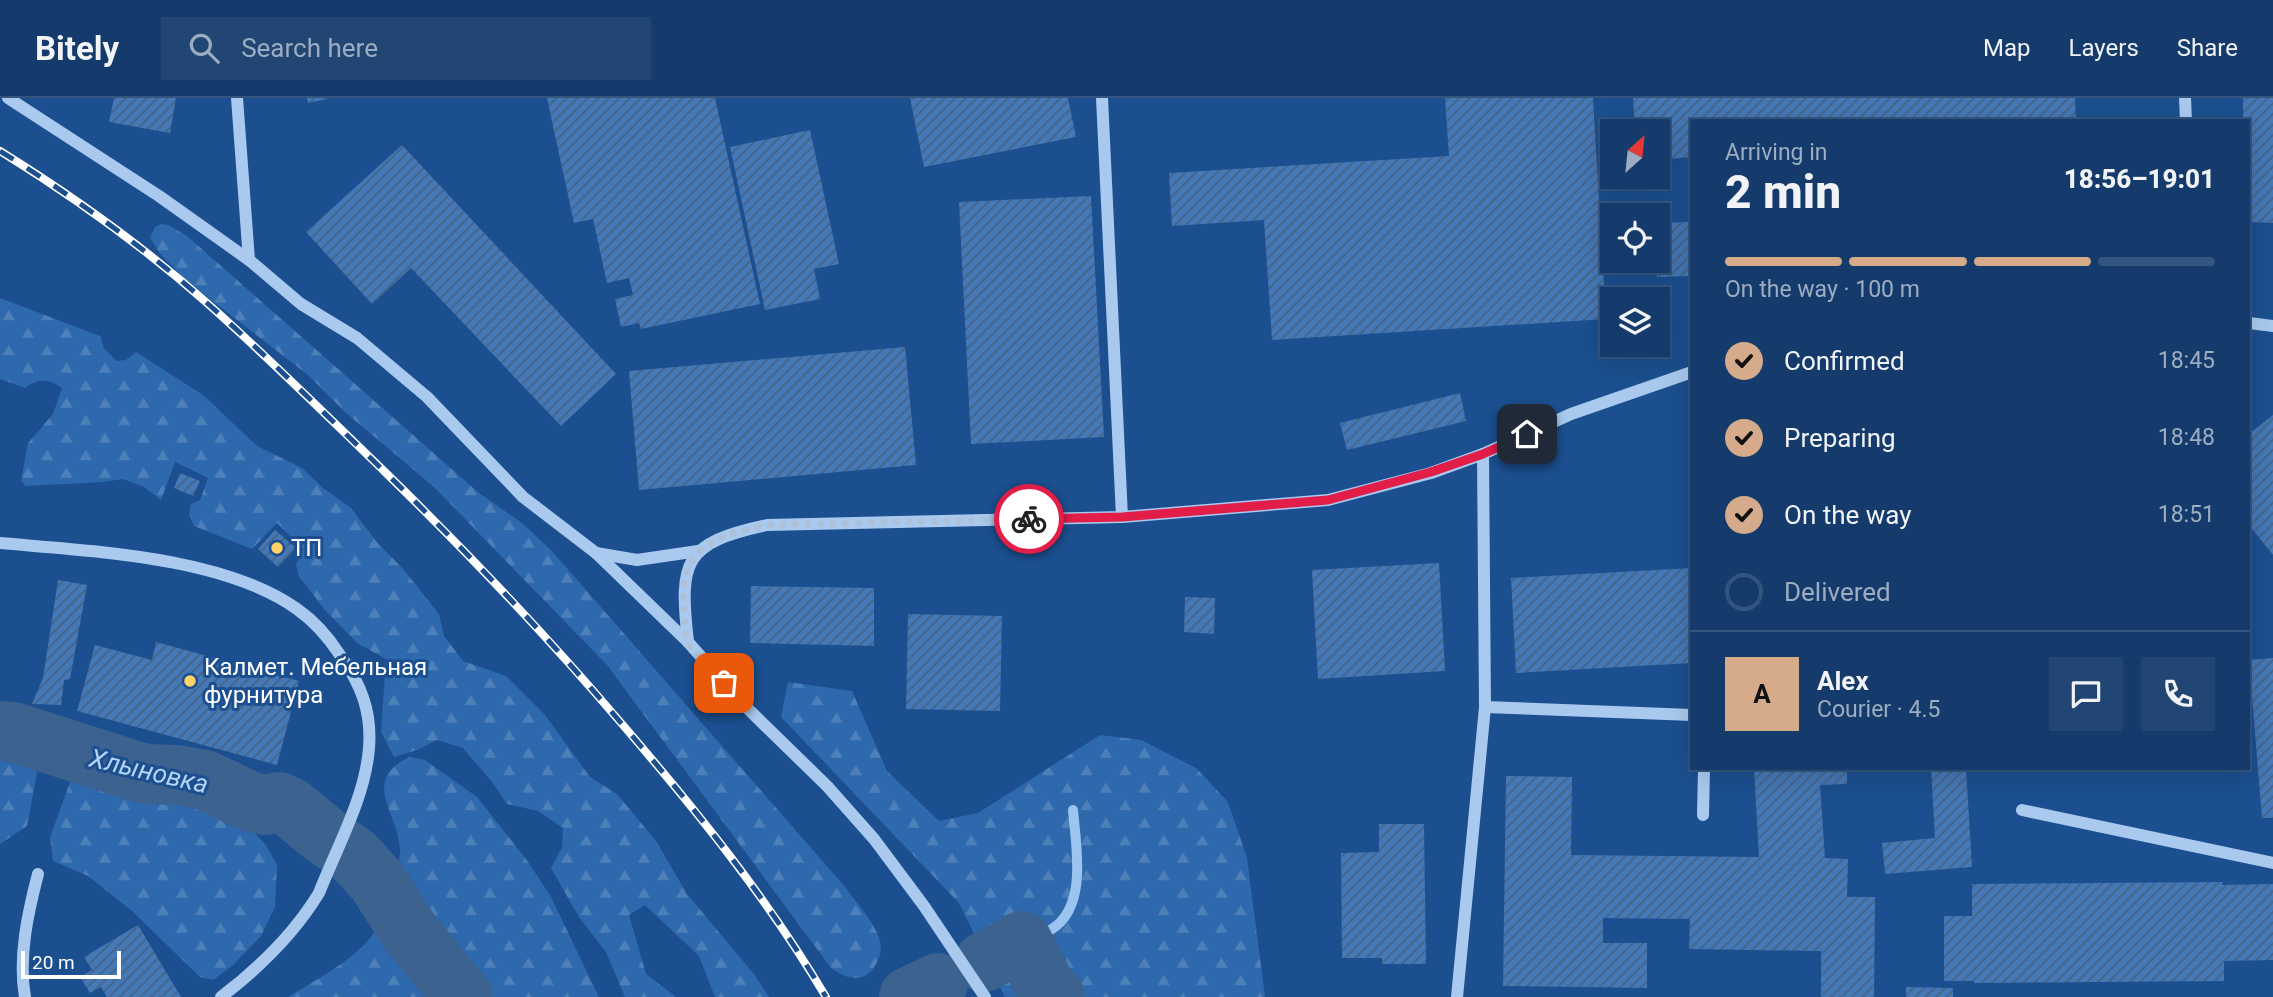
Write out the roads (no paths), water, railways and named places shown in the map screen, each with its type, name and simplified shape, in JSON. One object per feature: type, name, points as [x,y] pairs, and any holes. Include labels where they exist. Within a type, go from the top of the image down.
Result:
[{"type":"street","points":[[8,98],[159,196],[249,260],[301,304],[357,338],[427,397],[523,497],[596,553],[688,642],[743,704],[827,786],[874,839],[924,906],[985,997]]},
{"type":"street","points":[[237,98],[249,260]]},
{"type":"street","points":[[1102,98],[1122,517]]},
{"type":"street","points":[[2185,98],[2186,119]]},
{"type":"street","points":[[2250,323],[2273,326]]},
{"type":"street","points":[[596,553],[637,559],[698,551],[738,531],[767,525],[1122,517],[1328,500],[1431,472],[1483,454],[1572,414],[1690,373]]},
{"type":"street","points":[[1457,997],[1485,707],[1483,454]]},
{"type":"street","points":[[0,543],[166,561],[238,579],[299,610],[331,642],[360,685],[366,703],[369,749],[365,773],[330,866],[310,908],[278,947],[221,997]]},
{"type":"street","points":[[688,642],[683,593],[685,575],[698,551]]},
{"type":"street","points":[[1485,707],[1690,715]]},
{"type":"street","points":[[1703,816],[1704,770]]},
{"type":"street","points":[[2022,810],[2273,863]]},
{"type":"street","points":[[24,997],[28,912],[38,874]]},
{"type":"waterway","name":"Хлыновка","points":[[0,731],[13,732],[145,774],[177,775],[205,780],[251,802],[266,805],[279,802],[290,807],[354,856],[377,881],[409,931],[463,997]]},
{"type":"waterway","points":[[1022,941],[1052,929],[1063,919],[1071,906],[1077,874],[1073,810]]},
{"type":"waterway","name":"Хлыновка","points":[[984,962],[1022,941],[1046,988],[1055,997]]},
{"type":"waterway","name":"Хлыновка","points":[[909,997],[938,983]]},
{"type":"railway","points":[[0,151],[106,222],[183,282],[275,365],[446,533],[565,659],[677,789],[755,890],[826,997]]},
{"type":"place","name":"ТП","points":[[277,548]]},
{"type":"place","name":"Калмет. Мебельная фурнитура","points":[[190,681]]}]
